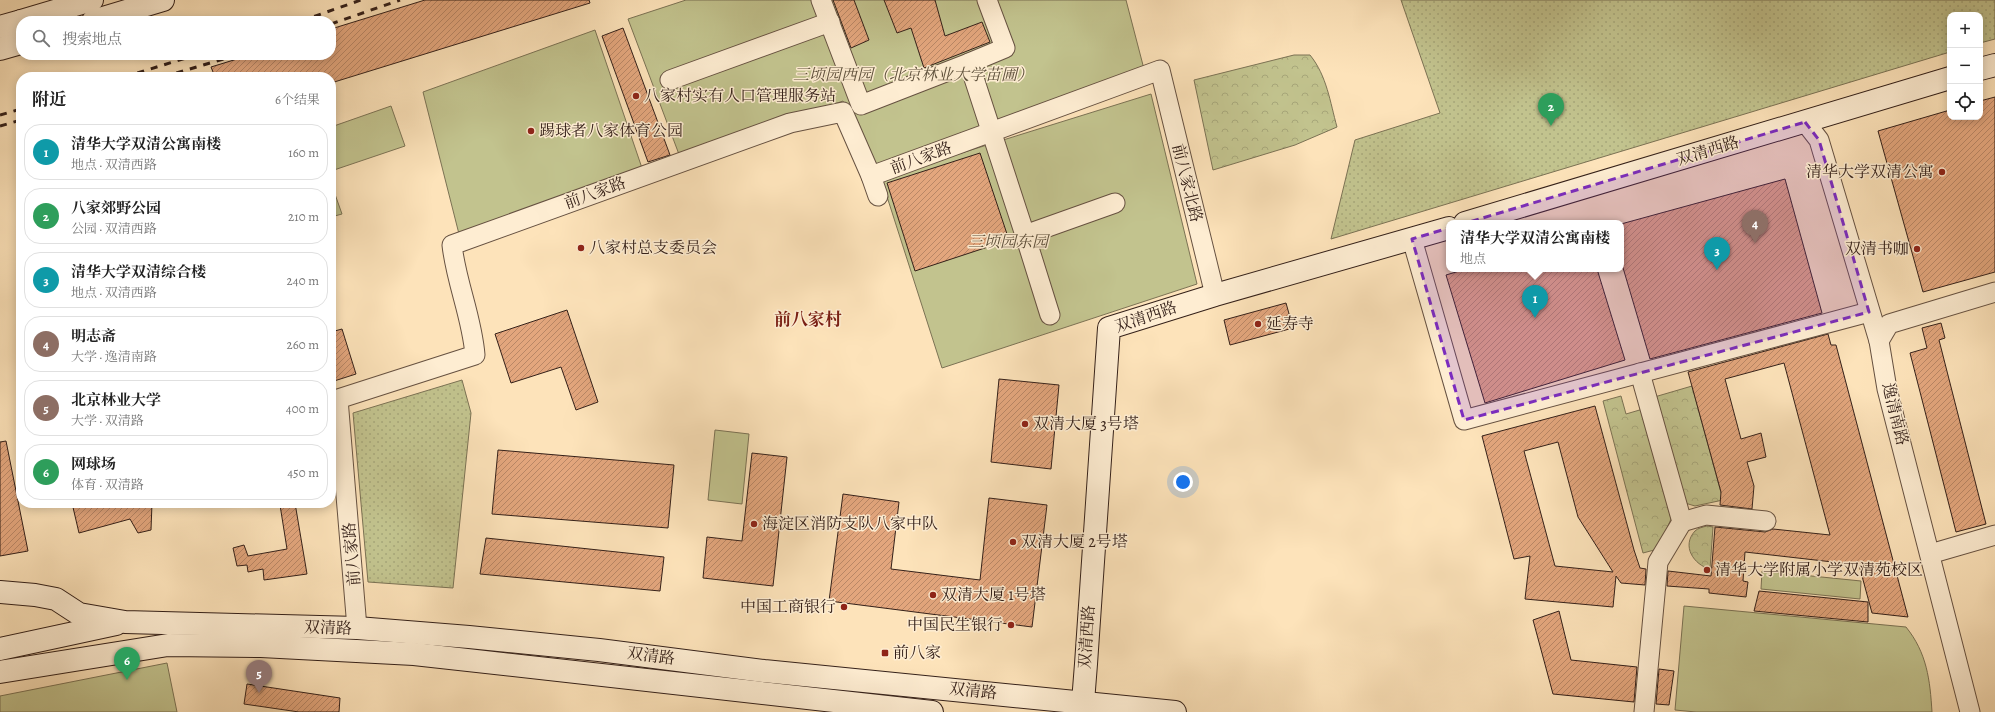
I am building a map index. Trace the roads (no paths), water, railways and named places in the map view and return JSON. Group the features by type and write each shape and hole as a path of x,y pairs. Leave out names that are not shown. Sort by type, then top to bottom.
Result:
{"main road":[{"path":"38,16 92,0"},
{"path":"110,16 163,0"},
{"path":"0,27 16,22"},
{"path":"0,49 16,44"},
{"path":"1983,68 1995,65"},
{"name":"双清西路","path":"1475,220 1947,79"},
{"name":"双清西路","path":"1085,707 1109,328 1215,295 1446,229"},
{"name":"双清路","path":"0,592 35,595 56,600 79,614 125,622 357,628 469,636 1085,707 1175,712"},
{"name":"双清路","path":"0,649 125,622"},
{"name":"双清路","path":"0,672 168,645 261,646 414,654 932,712"}],"street":[{"path":"821,0 861,105 1005,48 988,0"},
{"path":"670,80 830,22"},
{"path":"969,63 1050,315"},
{"name":"前八家路","path":"357,628 338,399 475,354 473,336 455,269 452,245 790,123 842,112 871,176 1160,70"},
{"name":"前八家北路","path":"1160,70 1215,295"},
{"name":"逸清南路","path":"1805,122 1819,140 1869,312 1879,341 1887,388 1970,712"},
{"path":"871,176 878,196"},
{"path":"1025,235 1115,203"},
{"path":"1412,239 1464,420 1869,312"},
{"path":"1879,341 1889,324 1995,292"},
{"path":"1640,373 1682,522"},
{"path":"1644,712 1658,562 1682,522 1706,515 1766,521"},
{"path":"1930,554 1995,535"}],"railway":[{"path":"315,16 361,0"},
{"path":"336,22 400,0"},
{"path":"140,72 180,60"},
{"path":"180,72 220,60"},
{"path":"0,115 16,110"},
{"path":"0,126 16,121"}],"place":[{"name":"八家村实有人口管理服务站","path":"636,96"},
{"name":"八家郊野公园","path":"1551,126"},
{"name":"踢球者八家体育公园","path":"531,131"},
{"name":"清华大学双清公寓","path":"1942,172"},
{"name":"明志斋","path":"1755,243"},
{"name":"八家村总支委员会","path":"581,248"},
{"name":"双清书咖","path":"1917,249"},
{"name":"清华大学双清综合楼","path":"1717,270"},
{"name":"清华大学双清公寓南楼","path":"1535,318"},
{"name":"延寿寺","path":"1258,324"},
{"name":"双清大厦 3号塔","path":"1025,424"},
{"name":"海淀区消防支队八家中队","path":"754,524"},
{"name":"双清大厦 2号塔","path":"1013,542"},
{"name":"清华大学附属小学双清苑校区","path":"1707,570"},
{"name":"双清大厦 1号塔","path":"933,595"},
{"name":"中国工商银行","path":"844,607"},
{"name":"中国民生银行","path":"1011,625"},
{"name":"前八家","path":"885,653"},
{"name":"网球场","path":"127,680"},
{"name":"北京林业大学","path":"259,693"}],"district":[{"name":"前八家村","path":"808,319"}],"park label":[{"name":"三顷园西园（北京林业大学苗圃）","path":"913,75"},
{"name":"三顷园东园","path":"1008,242"}]}
